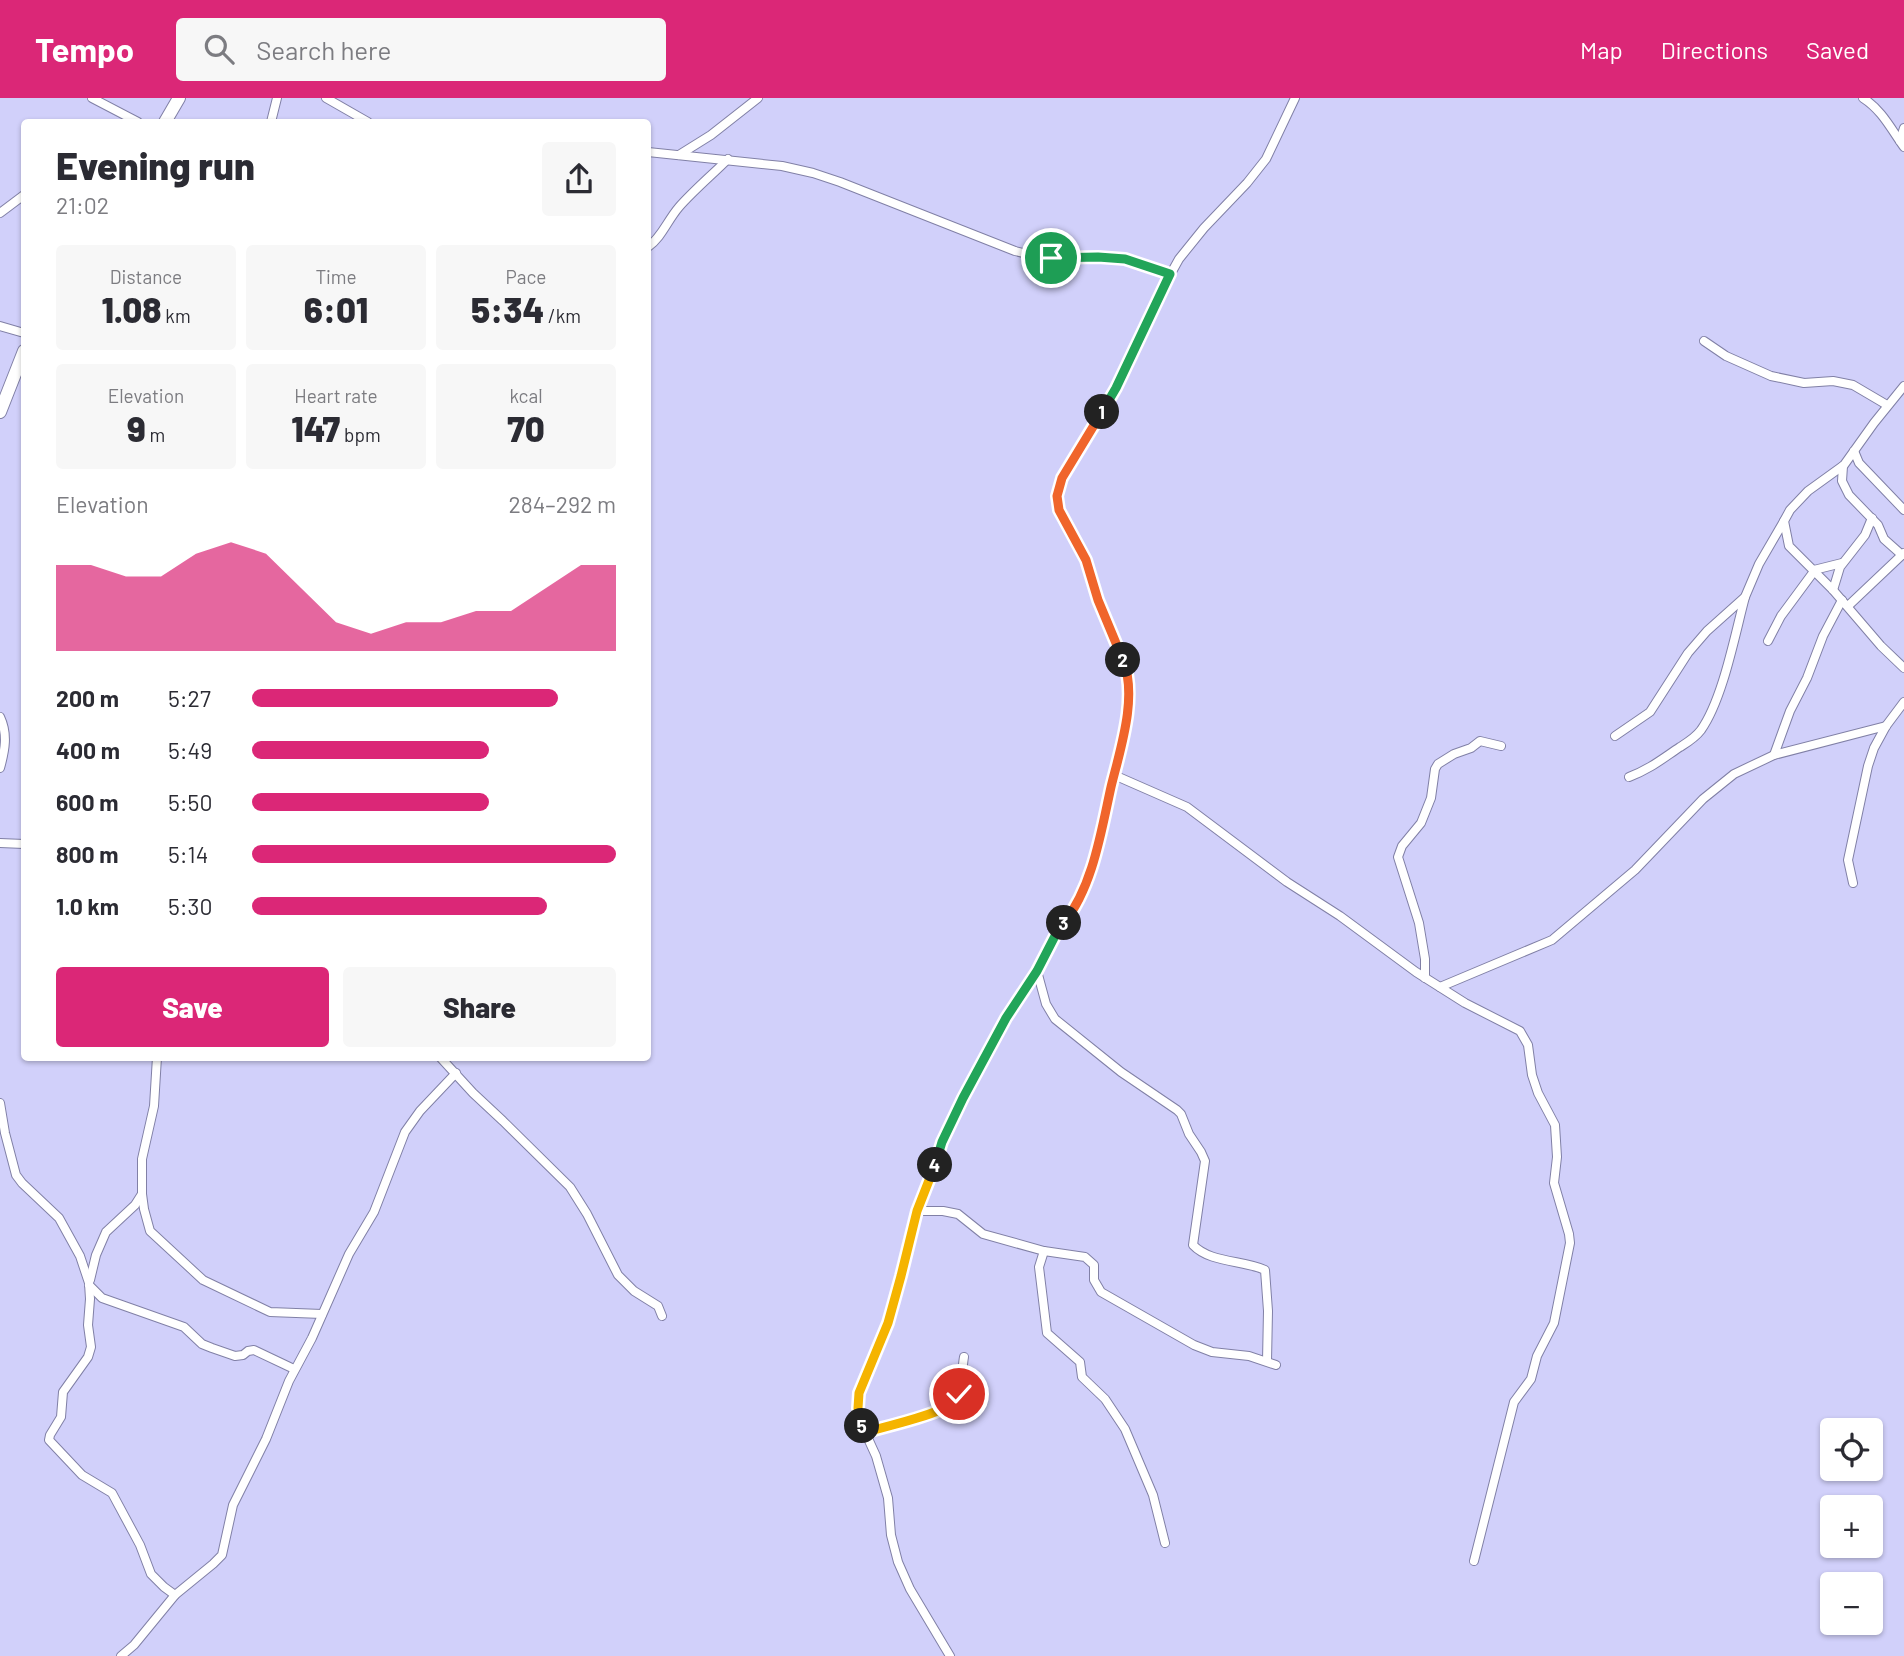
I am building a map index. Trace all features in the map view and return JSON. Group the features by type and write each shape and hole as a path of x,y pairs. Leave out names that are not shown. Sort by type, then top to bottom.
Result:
{"street":[{"path":"92,98 132,119"},
{"path":"167,119 179,98"},
{"path":"272,119 277,98"},
{"path":"326,98 363,119"},
{"path":"679,155 719,129 758,98"},
{"path":"950,1656 898,1562 891,1535 888,1498 876,1456 860,1421 859,1393 888,1323 917,1211 942,1142 1006,1018 1081,896 1098,847 1125,729 1129,677 1098,600 1086,560 1062,519 1057,496 1062,478 1116,388 1170,274 1192,241 1266,159 1295,98"},
{"path":"1863,98 1877,107 1902,144"},
{"path":"1902,144 1904,128"},
{"path":"651,152 782,166 834,180 1015,251 1044,258 1125,259 1170,274"},
{"path":"651,245 671,216 728,159"},
{"path":"0,214 21,197"},
{"path":"0,326 21,332"},
{"path":"1704,341 1726,356 1771,376 1804,383 1833,381 1853,385 1887,405"},
{"path":"0,412 20,374"},
{"path":"1629,777 1653,766 1700,731 1716,699 1745,597 1764,555 1790,510 1808,491 1843,466 1904,386"},
{"path":"1854,451 1859,463 1904,510"},
{"path":"1774,755 1823,636 1845,603 1903,554 1884,539 1872,518 1849,495 1844,487 1843,466"},
{"path":"1833,590 1843,563 1865,536 1872,518"},
{"path":"1784,521 1789,546 1815,570 1874,639 1904,668"},
{"path":"1769,641 1781,616 1815,570 1843,563"},
{"path":"1615,736 1650,712 1688,653 1707,631 1745,597"},
{"path":"1853,883 1848,860 1870,759 1886,726 1904,702"},
{"path":"0,717 6,742 0,768"},
{"path":"1440,987 1552,940 1660,846 1703,799 1725,780 1746,767 1774,755 1886,726"},
{"path":"1425,978 1419,923 1398,863 1399,851 1421,823 1431,798 1438,764 1471,748 1477,742 1484,741 1501,746"},
{"path":"1114,775 1187,807 1287,882 1340,916 1425,978 1520,1031 1526,1041 1538,1093 1555,1125 1557,1157 1554,1183 1569,1239 1555,1323 1537,1356 1531,1379 1512,1409 1474,1561"},
{"path":"0,843 21,844"},
{"path":"917,1211 958,1214 983,1234 1044,1251 1085,1257 1094,1265 1094,1280 1101,1292 1202,1349 1271,1363 1265,1270 1220,1258 1198,1250 1193,1245 1205,1161 1181,1114 1121,1072 1055,1018 1046,1004 1037,971"},
{"path":"157,1061 154,1106 142,1159 142,1194 149,1229 203,1280 270,1312 322,1314"},
{"path":"444,1061 569,1187 587,1214 618,1275 634,1291 658,1306 662,1316"},
{"path":"121,1656 134,1645 175,1595 222,1555 233,1505 266,1439 294,1369 312,1338 349,1255 374,1212 405,1132 420,1111 456,1073"},
{"path":"0,1103 16,1175 60,1218 80,1256 89,1284 91,1347 88,1357 63,1392 61,1417 49,1440 82,1475 112,1493 140,1545 151,1574 175,1595"},
{"path":"142,1194 135,1205 108,1228 103,1237 89,1284 94,1292 102,1298 184,1327 202,1344 212,1348 235,1356 254,1350 294,1369"},
{"path":"1044,1251 1039,1267 1047,1333 1081,1363 1082,1377 1105,1399 1125,1429 1153,1495 1165,1543"},
{"path":"866,1432 953,1404 959,1394 964,1357"}],"route":[{"path":"959,1394 953,1404 944,1408 866,1432 860,1421 859,1393 888,1323 908,1241 942,1142 1006,1018 1081,896 1098,847 1120,757 1129,677 1105,620 1086,560 1062,519 1057,504 1058,487 1116,388 1170,274 1125,259 1051,258"}]}
